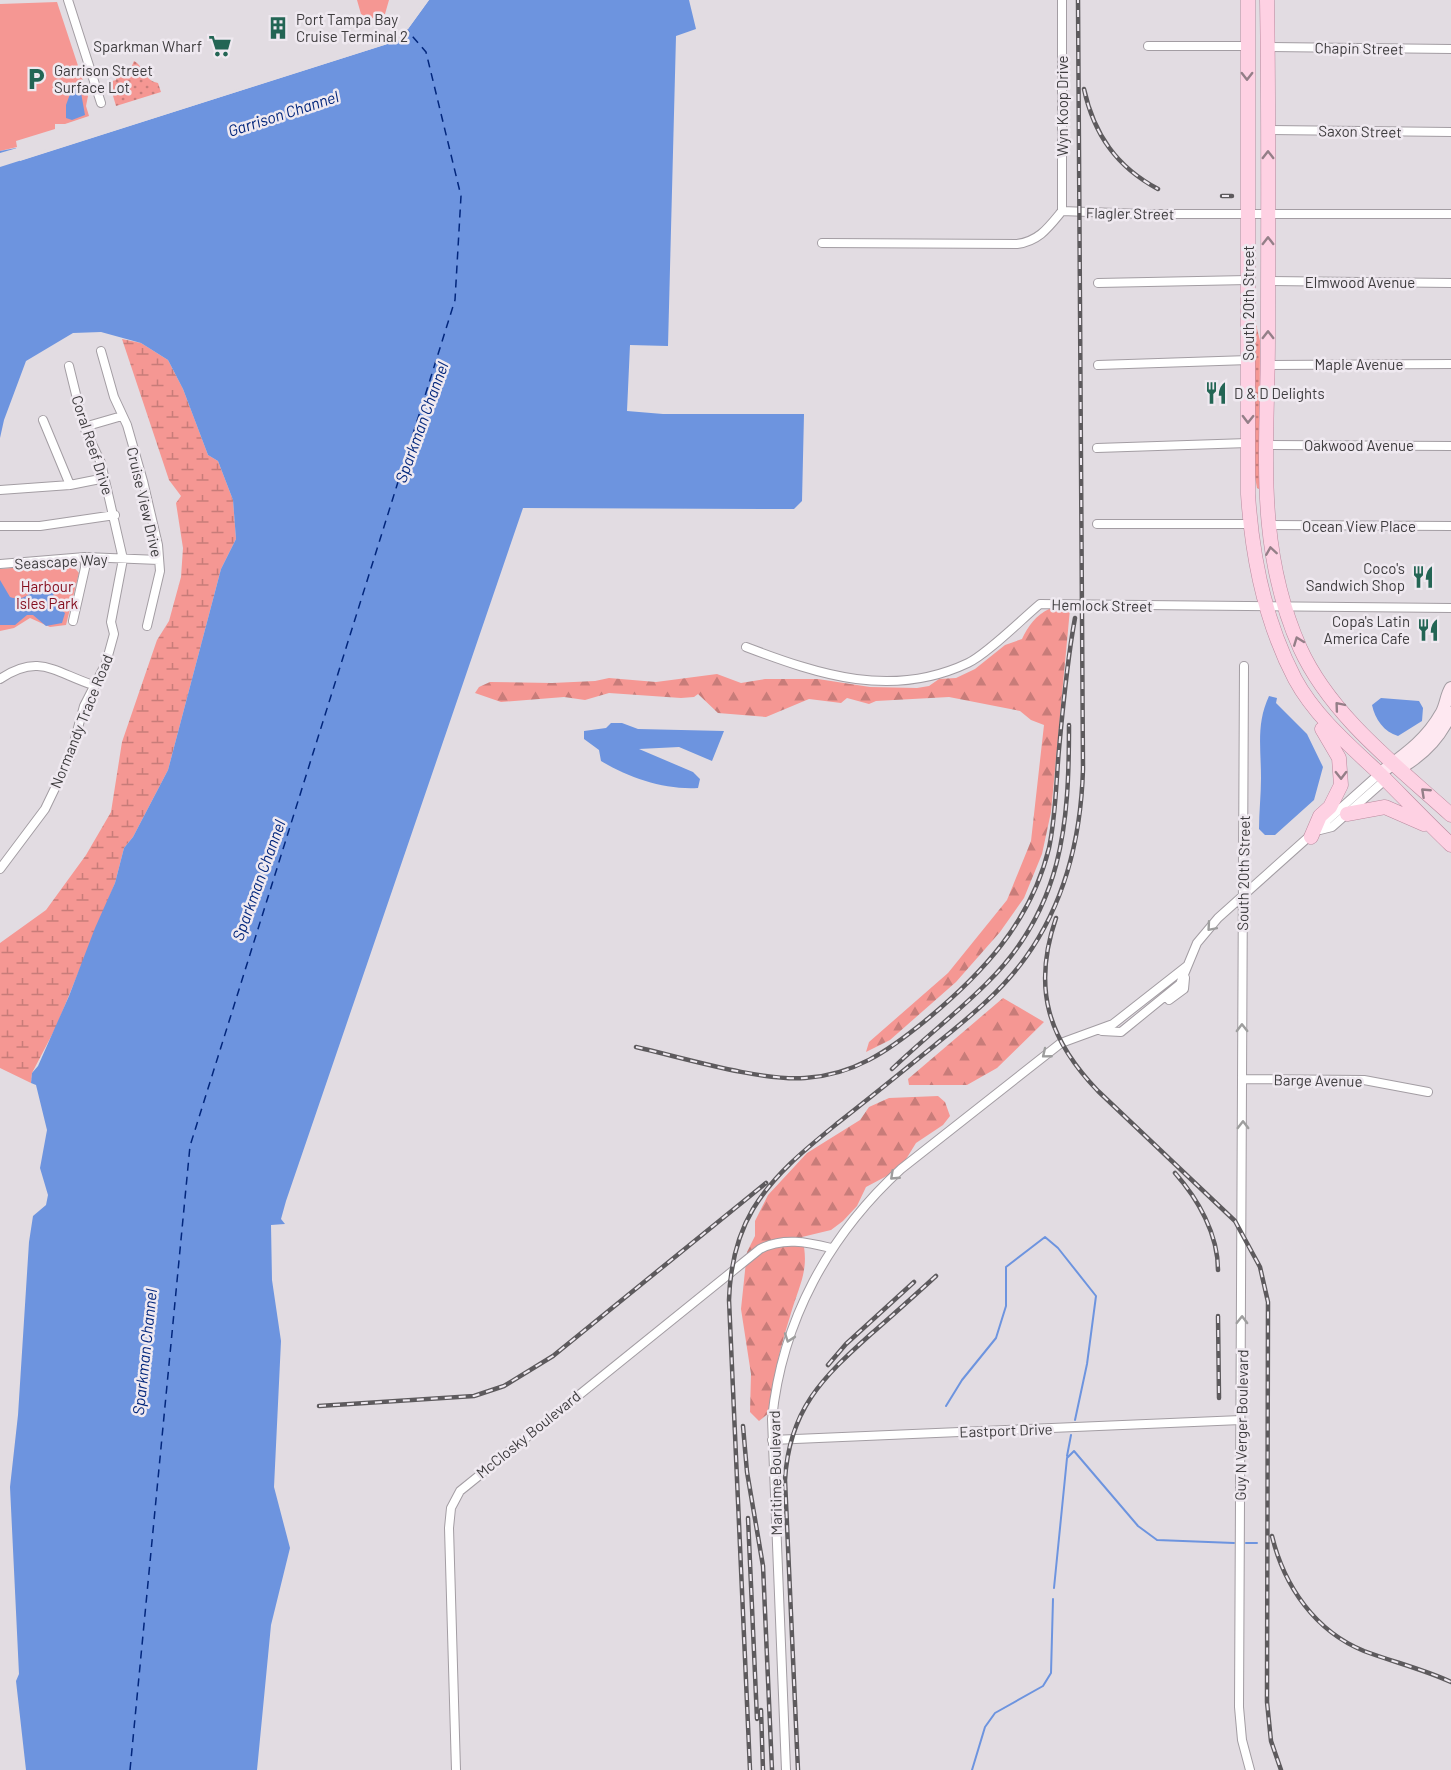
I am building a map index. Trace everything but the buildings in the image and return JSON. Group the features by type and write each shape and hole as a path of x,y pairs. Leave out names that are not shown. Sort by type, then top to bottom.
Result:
{"main road":[{"name":"South 20th Street","path":"1248,0 1250,524 1267,607 1296,680 1333,730 1451,845"},
{"name":"South 20th Street","path":"1267,0 1267,525 1271,556 1285,608 1301,650 1333,700 1363,733 1451,815"},
{"path":"1275,631 1272,646 1276,656 1304,705 1332,743 1341,767 1338,793 1330,807 1320,816 1316,833"},
{"path":"1347,814 1385,807 1432,827"}],"street":[{"path":"69,0 101,103"},
{"name":"Wyn Koop Drive","path":"1062,0 1062,211"},
{"path":"1148,46 1247,46"},
{"name":"Chapin Street","path":"1268,47 1451,49"},
{"name":"Saxon Street","path":"1268,130 1451,132"},
{"path":"822,243 1017,244 1030,242 1040,236 1062,211"},
{"name":"Flagler Street","path":"1062,211 1451,214"},
{"path":"1098,283 1248,280"},
{"name":"Elmwood Avenue","path":"1268,281 1451,283"},
{"name":"Cruise View Drive","path":"101,351 114,398 143,480 159,560 160,571 147,626"},
{"path":"1098,365 1249,360"},
{"name":"Maple Avenue","path":"1268,365 1451,364"},
{"name":"Coral Reef Drive","path":"69,366 84,427 101,463 123,559"},
{"path":"84,427 122,416"},
{"path":"43,420 70,485"},
{"path":"1097,448 1248,443"},
{"name":"Oakwood Avenue","path":"1267,445 1451,446"},
{"path":"0,490 70,485 105,478"},
{"path":"0,526 40,526 114,515"},
{"path":"1097,524 1250,524"},
{"name":"Ocean View Place","path":"1267,525 1451,526"},
{"path":"73,621 85,568 85,557"},
{"name":"Seascape Way","path":"0,564 85,557 159,560"},
{"name":"Normandy Trace Road","path":"2,863 45,808 70,757 93,685 106,663 114,634 111,622 123,559"},
{"name":"Hemlock Street","path":"746,647 798,667 850,680 915,680 970,662 1040,604 1451,608"},
{"path":"0,679 25,666 42,666 93,685"},
{"name":"South 20th Street","path":"1244,666 1241,976 1244,1079"},
{"path":"1397,766 1432,729 1443,711 1451,688"},
{"path":"1397,766 1424,753 1441,732 1451,713"},
{"name":"Maritime Boulevard","path":"786,1770 772,1440 775,1393 790,1334 806,1294 831,1248 865,1204 914,1158 1060,1043 1099,1031 1121,1032 1180,984 1197,943 1243,894 1316,833 1327,819 1397,766"},
{"name":"Maritime Boulevard","path":"1316,833 1332,827 1382,777"},
{"name":"Maritime Boulevard","path":"1099,1031 1173,969 1187,966"},
{"name":"Barge Avenue","path":"1244,1079 1364,1080 1428,1092"},
{"name":"Guy N Verger Boulevard","path":"1244,1079 1239,1707 1242,1740 1250,1770"},
{"name":"McClosky Boulevard","path":"456,1770 449,1528 451,1508 460,1491 760,1249 768,1245 794,1241 831,1248"},
{"name":"Eastport Drive","path":"772,1440 1241,1420"}],"green space":[{"path":"357,0 389,0 385,14 370,19 361,14"},
{"name":"Garrison Street Surface Lot","path":"57,2 88,96 86,106 89,116 65,124 55,124 55,129 16,141 17,147 0,151 0,4"},
{"path":"134,61 149,79 158,83 161,92 116,106 109,82 116,80 117,72 131,68"},
{"path":"1254,323 1260,341 1259,489 1253,466"},
{"path":"122,339 141,343 168,360 183,389 208,455 218,461 233,500 236,539 221,569 168,770 133,837 124,848 115,883 56,1027 32,1073 31,1083 0,1068 0,943 46,910 86,855 111,812 122,742 157,640 169,621 181,577 183,548 176,503 181,496 169,480"},
{"name":"Harbour Isles Park","path":"70,563 79,573 66,625 50,627 30,618 14,628 0,631 0,569"},
{"path":"1049,609 1070,609 1051,812 1042,854 1024,898 1000,932 956,982 890,1040 866,1052 869,1042 948,973 1007,900 1031,841 1044,725 1031,720 1020,711 949,697 876,701 869,704 847,698 841,703 809,699 766,717 718,713 698,694 694,697 681,698 609,693 585,700 564,697 501,702 475,693 479,687 490,682 552,683 609,678 656,682 717,674 741,683 765,679 818,679 870,687 917,688 929,686 939,679 956,678 975,669 1005,645 1022,639 1033,621"},
{"path":"1003,998 1044,1022 997,1068 967,1085 909,1085 908,1079"},
{"path":"938,1096 945,1102 950,1116 943,1125 916,1143 900,1169 866,1187 857,1206 843,1221 831,1230 802,1237 805,1258 803,1276 780,1350 769,1413 759,1421 750,1412 751,1374 741,1309 747,1252 755,1236 755,1221 768,1195 807,1153 860,1120 869,1107 889,1098"}],"water":[{"path":"429,0 689,0 696,29 676,36 668,346 630,345 627,411 663,414 804,414 802,501 794,509 523,508 286,1201 281,1219 285,1224 271,1225 272,1280 281,1341 274,1487 290,1548 271,1625 257,1770 26,1770 16,1681 19,1674 10,1487 18,1415 29,1242 33,1216 46,1205 48,1195 40,1168 47,1130 36,1085 31,1083 32,1073 38,1066 69,996 115,883 124,848 133,837 168,770 221,569 236,539 233,500 218,461 208,455 183,389 168,360 141,343 101,332 73,333 26,361 4,420 0,438 0,151 16,148 20,161 400,40"},
{"path":"76,84 80,87 85,115 72,120 66,118 66,105 73,86"},
{"path":"0,580 10,597 16,598 25,597 45,583 52,586 55,604 65,613 62,623 46,626 33,615 27,615 15,625 0,625"},
{"path":"1269,696 1277,698 1276,703 1307,734 1323,767 1314,800 1275,835 1265,835 1259,829 1261,726"},
{"path":"1381,698 1419,701 1423,708 1422,721 1398,736 1393,734 1381,724 1373,710 1372,705"},
{"path":"611,723 622,723 638,729 724,731 712,761 679,747 639,749 693,772 700,779 698,788 686,788 648,782 623,773 601,761 599,750 584,739 584,731 606,728"}],"pier":[{"path":"425,0 429,0 400,40 0,167 0,153 17,148 17,145 22,157 398,38"}],"waterway":[{"path":"946,1406 962,1380 996,1338 1006,1306 1006,1267 1045,1237 1058,1248 1096,1296 1087,1364 1075,1420"},
{"path":"1067,1456 1071,1435"},
{"path":"1054,1588 1067,1458 1074,1451 1138,1526 1157,1540 1234,1543"},
{"path":"1246,1543 1257,1543"},
{"path":"972,1770 985,1727 995,1713 1043,1686 1051,1673 1053,1599"}],"ferry route":[{"path":"130,1770 190,1146 455,300 461,196 426,52 407,30"}],"railway":[{"path":"750,1770 729,1300 733,1264 739,1241 753,1209 771,1184 792,1162 972,1015 1016,970 1040,936 1052,914 1075,844 1083,769 1078,0"},
{"path":"1084,89 1094,121 1109,148 1131,171 1158,189"},
{"path":"1222,196 1232,196"},
{"path":"636,1047 721,1068 766,1076 786,1078 823,1076 870,1060 925,1021 966,985 1002,945 1030,900 1041,875 1051,836 1075,618"},
{"path":"892,1069 987,983 1012,954 1032,925 1046,895 1063,831 1069,762 1069,725"},
{"path":"1056,918 1045,967 1046,990 1049,1011 1056,1032 1067,1052 1098,1091 1235,1221 1260,1267 1268,1302 1267,1702 1271,1741 1281,1770"},
{"path":"1175,1173 1205,1218 1215,1243 1218,1270"},
{"path":"319,1406 474,1396 504,1386 553,1356 766,1183"},
{"path":"798,1770 785,1480 793,1434 811,1397 823,1381 853,1350 936,1276"},
{"path":"828,1365 846,1344 914,1282"},
{"path":"1218,1316 1219,1398"},
{"path":"743,1426 747,1472 763,1566 772,1770"},
{"path":"748,1518 757,1719"},
{"path":"1272,1536 1277,1554 1293,1589 1304,1605 1331,1632 1364,1651 1451,1682"},
{"path":"761,1710 763,1770"}],"place":[{"name":"Port Tampa Bay Cruise Terminal 2","path":"278,28"},
{"name":"Sparkman Wharf","path":"220,46"},
{"name":"Garrison Street Surface Lot","path":"36,79"},
{"name":"D & D Delights","path":"1216,393"},
{"name":"Coco's Sandwich Shop","path":"1423,577"},
{"name":"Copa's Latin America Cafe","path":"1428,630"}],"water label":[{"name":"Garrison Channel","path":"283,113"},
{"name":"Sparkman Channel","path":"421,422"},
{"name":"Sparkman Channel","path":"258,880"},
{"name":"Sparkman Channel","path":"144,1352"}]}
